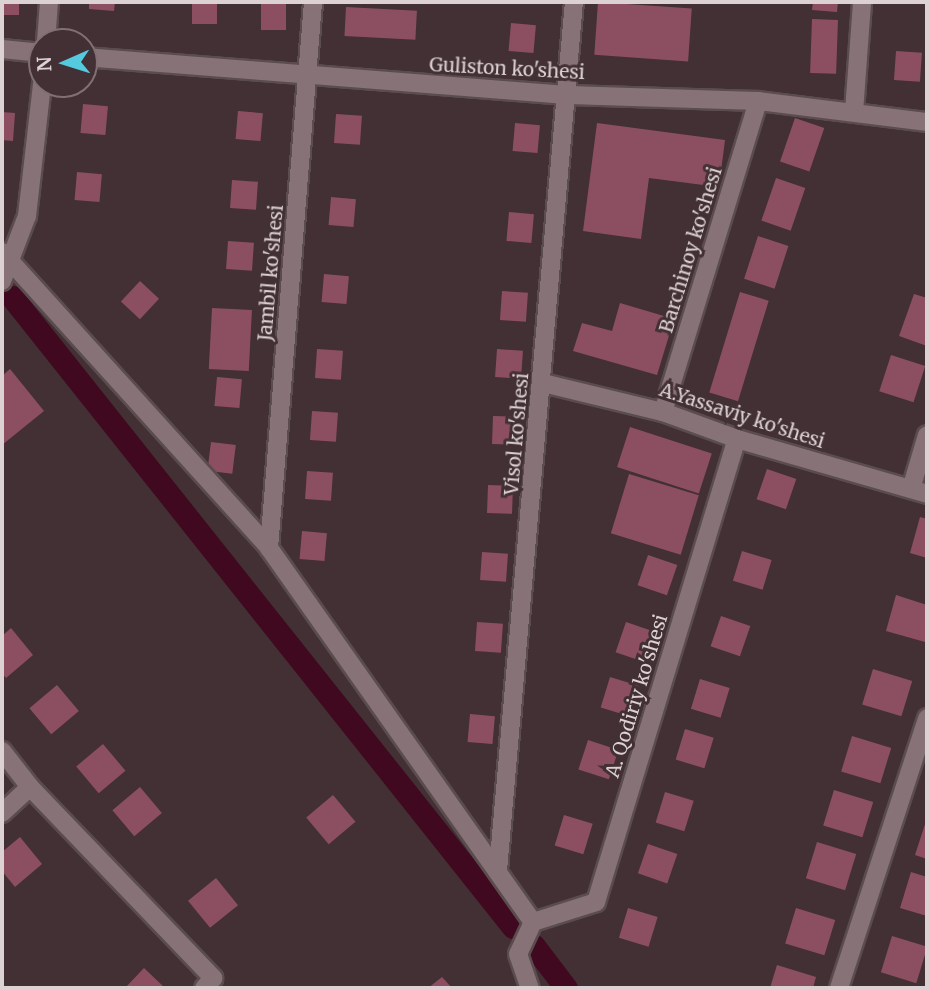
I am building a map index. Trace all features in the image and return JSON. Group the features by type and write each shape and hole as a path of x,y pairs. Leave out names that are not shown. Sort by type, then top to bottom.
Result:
{"street":[{"path":"48,28 49,2"},
{"name":"Jambil ko'shesi","path":"269,548 313,2"},
{"name":"Visol ko'shesi","path":"498,870 543,383 574,2"},
{"path":"854,112 862,2"},
{"path":"2,48 28,51"},
{"name":"Guliston ko'shesi","path":"98,58 307,78 567,95 758,101 927,122"},
{"path":"2,281 5,257 27,216 40,98"},
{"name":"Barchinoy ko'shesi","path":"663,412 758,101"},
{"path":"5,257 269,548 533,922 518,954 530,988"},
{"name":"A.Yassaviy ko'shesi","path":"543,383 663,412 737,439 919,492"},
{"path":"919,492 927,435"},
{"name":"A. Qodiriy ko'shesi","path":"533,922 596,902 737,439"},
{"path":"839,988 927,718"},
{"path":"2,751 30,787 209,983"},
{"path":"2,813 30,787"}],"building":[{"path":"2,2 19,2 19,15 2,15"},
{"path":"89,2 115,2 114,11 89,9"},
{"path":"192,2 217,2 217,24 192,24"},
{"path":"261,2 286,2 286,30 261,30"},
{"path":"598,2 692,9 688,61 594,55"},
{"path":"813,2 838,2 837,12 812,10"},
{"path":"346,7 417,11 415,40 344,36"},
{"path":"812,19 838,20 836,74 810,73"},
{"path":"511,23 536,25 533,53 509,51"},
{"path":"896,51 922,53 920,82 894,80"},
{"path":"83,104 108,106 105,135 80,133"},
{"path":"238,111 263,113 260,141 236,139"},
{"path":"2,112 15,113 13,141 2,140"},
{"path":"336,114 362,116 360,145 334,143"},
{"path":"795,118 824,128 809,172 780,161"},
{"path":"515,123 540,125 537,153 513,151"},
{"path":"597,123 725,140 719,187 649,178 641,239 583,231"},
{"path":"77,172 102,174 99,202 75,200"},
{"path":"776,178 805,188 791,231 761,221"},
{"path":"232,180 258,182 256,210 230,208"},
{"path":"331,197 356,199 353,227 329,225"},
{"path":"509,212 534,214 531,243 506,241"},
{"path":"758,236 788,246 775,289 744,279"},
{"path":"228,241 254,243 252,271 226,269"},
{"path":"324,274 349,276 346,304 322,302"},
{"path":"140,281 159,299 140,319 121,301"},
{"path":"502,291 528,293 526,322 500,320"},
{"path":"740,292 769,301 738,401 709,392"},
{"path":"914,294 927,298 927,346 899,336"},
{"path":"620,303 674,319 657,375 573,351 582,323 612,331"},
{"path":"212,308 252,310 249,371 209,369"},
{"path":"317,349 343,351 341,380 315,378"},
{"path":"497,349 523,351 521,379 495,377"},
{"path":"891,355 925,366 913,402 879,391"},
{"path":"10,369 44,411 2,445 2,376"},
{"path":"217,377 242,379 239,408 214,406"},
{"path":"312,411 338,413 336,442 310,440"},
{"path":"493,416 518,417 517,445 492,444"},
{"path":"630,427 712,454 699,494 617,467"},
{"path":"211,442 236,445 232,474 207,471"},
{"path":"767,469 796,479 786,509 757,499"},
{"path":"307,471 333,473 331,501 305,499"},
{"path":"629,474 699,495 681,555 611,533"},
{"path":"488,485 513,486 512,514 487,513"},
{"path":"920,517 927,519 927,558 910,553"},
{"path":"302,531 327,533 324,561 300,559"},
{"path":"742,551 772,560 763,590 733,581"},
{"path":"482,552 508,554 506,582 480,580"},
{"path":"648,555 677,565 667,595 638,585"},
{"path":"896,595 927,605 925,642 886,631"},
{"path":"721,616 750,626 740,656 711,646"},
{"path":"477,622 503,624 501,653 475,651"},
{"path":"626,622 655,632 645,662 616,652"},
{"path":"11,628 33,655 6,678 2,673 2,636"},
{"path":"873,669 912,681 901,716 862,704"},
{"path":"610,677 639,686 629,716 601,708"},
{"path":"700,679 730,688 721,718 691,709"},
{"path":"57,685 79,711 51,734 29,708"},
{"path":"470,714 495,716 492,744 468,742"},
{"path":"685,729 714,738 704,768 676,760"},
{"path":"852,736 891,748 880,783 841,771"},
{"path":"588,740 618,750 609,779 578,769"},
{"path":"103,744 125,771 99,793 76,766"},
{"path":"140,787 162,813 134,836 112,810"},
{"path":"834,790 873,802 862,837 823,825"},
{"path":"665,792 694,801 684,831 656,823"},
{"path":"333,795 355,822 329,844 306,817"},
{"path":"564,815 593,824 583,854 555,846"},
{"path":"927,818 927,859 915,855"},
{"path":"20,837 42,864 15,887 2,871 2,852"},
{"path":"817,842 856,854 845,890 806,878"},
{"path":"648,844 677,854 667,883 638,873"},
{"path":"911,872 927,877 927,916 900,908"},
{"path":"216,878 238,905 210,928 188,901"},
{"path":"628,908 658,917 649,947 619,938"},
{"path":"796,908 835,920 824,955 785,943"},
{"path":"892,936 927,947 916,983 881,972"},
{"path":"777,965 816,977 813,988 770,988"},
{"path":"144,968 165,988 125,988"},
{"path":"442,977 452,988 428,988"}],"waterway":[{"path":"12,297 513,927"},
{"path":"534,946 566,988"}]}
